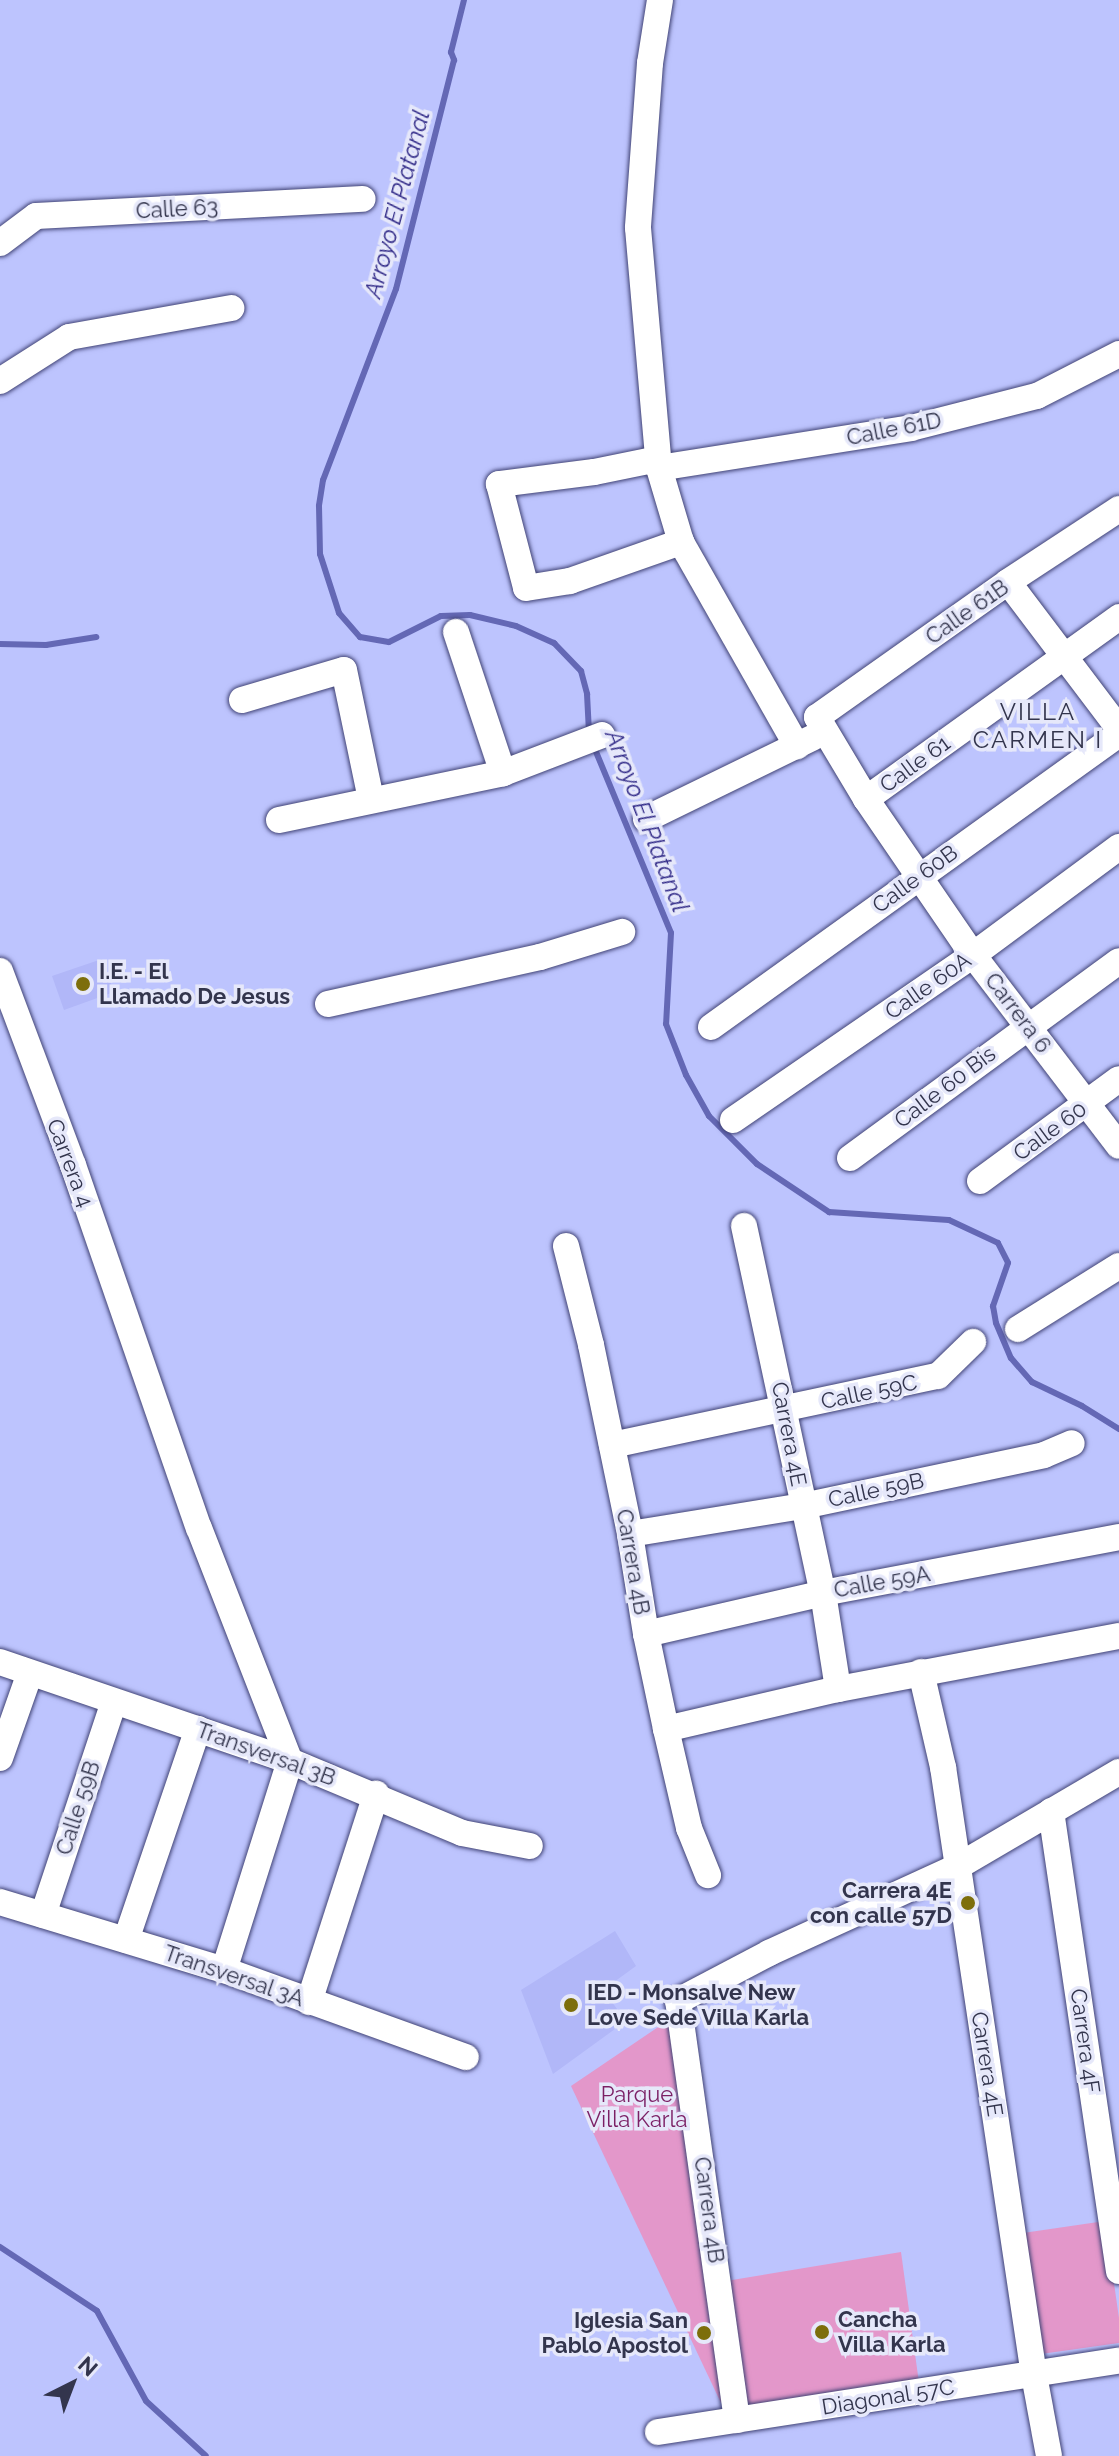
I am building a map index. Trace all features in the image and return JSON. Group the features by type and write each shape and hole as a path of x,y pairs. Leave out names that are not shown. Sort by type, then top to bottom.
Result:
{"street":[{"path":"660,0 650,63 638,228 659,464 681,542 797,746"},
{"name":"Calle 63","path":"0,243 36,216 363,199"},
{"path":"0,381 69,337 231,308"},
{"name":"Calle 61D","path":"681,542 570,581 526,588 499,484 911,428 1037,396 1119,354"},
{"name":"Calle 61B","path":"646,819 797,746 820,725 1008,582 1119,509"},
{"path":"1008,582 1119,731"},
{"name":"Calle 61","path":"866,799 1119,617"},
{"path":"456,632 503,773"},
{"path":"242,700 344,670 371,799"},
{"name":"Carrera 6","path":"820,725 866,799 973,955 1119,1146"},
{"name":"Calle 60B","path":"711,1027 1119,731"},
{"path":"279,820 503,773 591,739"},
{"name":"Calle 60A","path":"733,1120 973,955 1119,847"},
{"path":"328,1004 540,957 622,932"},
{"name":"Calle 60 Bis","path":"850,1158 1119,961"},
{"name":"Carrera 4","path":"0,971 199,1528 290,1761"},
{"name":"Calle 60","path":"980,1181 1119,1079"},
{"name":"Carrera 4E","path":"744,1226 823,1593 838,1689"},
{"name":"Carrera 4B","path":"566,1246 612,1445 666,1729 689,1828 708,1875"},
{"path":"1018,1329 1119,1266"},
{"name":"Calle 59C","path":"612,1445 938,1376 973,1342"},
{"name":"Calle 59B","path":"630,1534 803,1506 1044,1455 1072,1443"},
{"name":"Calle 59A","path":"646,1634 823,1593 1119,1537"},
{"path":"666,1729 921,1672 1116,1645"},
{"name":"Transversal 3B","path":"0,1662 290,1761 376,1794 462,1833 530,1846"},
{"name":"Carrera 4E","path":"921,1672 943,1767 1034,2375 1049,2456"},
{"path":"0,1758 30,1673"},
{"name":"Calle 59B","path":"43,1915 114,1702"},
{"path":"126,1940 198,1729"},
{"path":"224,1970 290,1761"},
{"path":"957,1867 1119,1772"},
{"path":"309,2002 376,1794"},
{"name":"Carrera 4F","path":"1051,1811 1119,2271"},
{"name":"Carrera 4B","path":"737,2420 678,2001 769,1953 957,1867"},
{"name":"Transversal 3A","path":"0,1902 224,1970 466,2057"},
{"name":"Diagonal 57C","path":"658,2432 1119,2361"}],"shaded area":[{"name":"I.E. - El Llamado De Jesus","path":"102,959 114,992 64,1010 52,976"},
{"name":"IED - Monsalve New Love Sede Villa Karla","path":"615,1931 636,1966 603,1990 626,2021 553,2074 521,1990"}],"green space":[{"name":"Parque Villa Karla","path":"676,2015 726,2392 721,2403 571,2086"},
{"path":"1105,2221 1119,2318 1119,2343 1041,2354 1023,2233"},
{"name":"Cancha Villa Karla","path":"901,2252 919,2383 742,2406 726,2281"}],"waterway":[{"name":"Arroyo El Platanal","path":"464,0 451,52 454,60 396,289 323,480 319,506 320,554 339,613 360,637 389,642 441,616 470,615 516,626 554,643 581,671 587,694 589,733"},
{"path":"0,644 46,645 96,637"},
{"name":"Arroyo El Platanal","path":"594,747 671,933 666,1024 686,1075 709,1116 757,1164 829,1212 949,1220 998,1243 1008,1263 993,1306 996,1323 1011,1358 1032,1382 1082,1406 1119,1429"},
{"path":"0,2247 97,2311 146,2401 206,2456"}],"place":[{"name":"I.E. - El Llamado De Jesus","path":"83,984"},
{"name":"Carrera 4E con calle 57D","path":"968,1903"},
{"name":"IED - Monsalve New Love Sede Villa Karla","path":"571,2005"},
{"name":"Cancha Villa Karla","path":"822,2332"},
{"name":"Iglesia San Pablo Apostol","path":"704,2333"}],"district":[{"name":"VILLA CARMEN I","path":"1038,726"}]}
